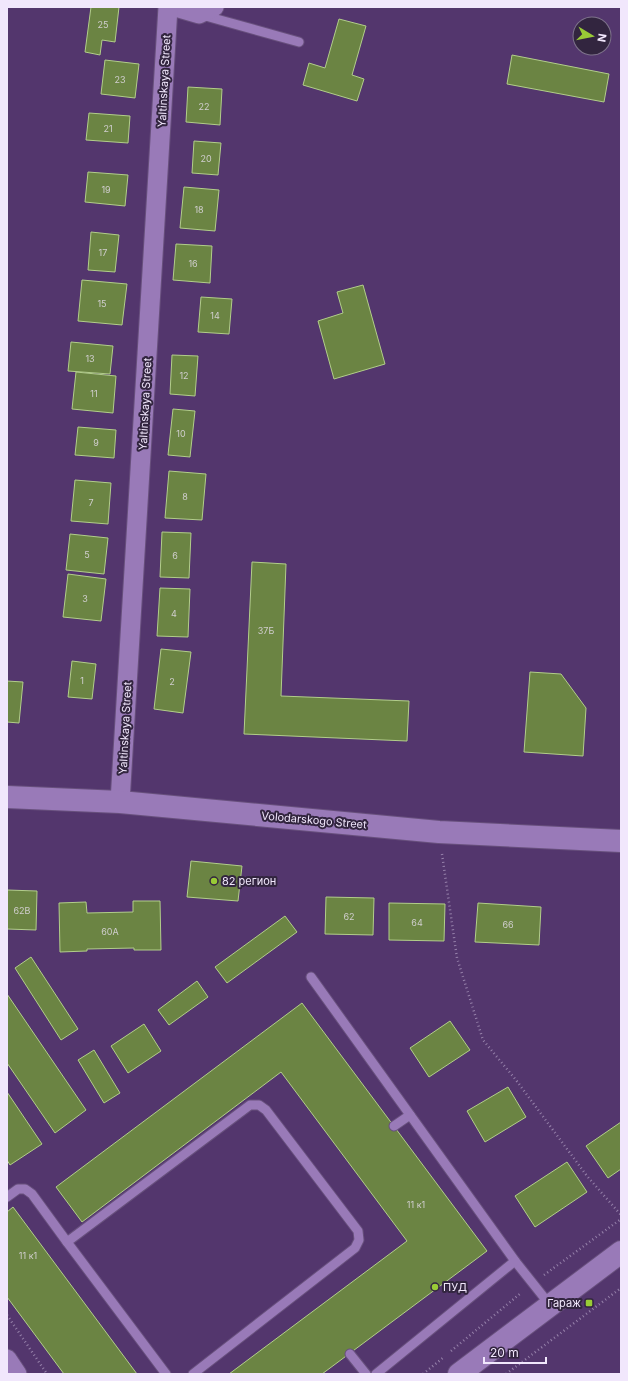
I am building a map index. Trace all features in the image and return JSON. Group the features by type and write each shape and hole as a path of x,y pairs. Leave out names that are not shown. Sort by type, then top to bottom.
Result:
{"main road":[{"name":"Volodarskogo Street","path":"7,797 120,802 439,832 621,841"},
{"path":"459,1374 621,1252"}],"street":[{"name":"Yaltinskaya Street","path":"120,802 168,7"},
{"path":"175,7 205,9"},
{"path":"7,1359 17,1374"}],"lane":[{"path":"205,9 299,42"},
{"path":"311,977 515,1261 550,1305"},
{"path":"67,1242 250,1105 259,1105 266,1110 358,1231 359,1240 355,1248 193,1374"},
{"path":"394,1126 410,1115"},
{"path":"7,1197 18,1189 25,1189 32,1194 166,1374"},
{"path":"376,1374 515,1261"},
{"path":"350,1354 366,1374"}],"path":[{"path":"439,832 457,958 483,1040 516,1080 587,1176 621,1215"},
{"path":"506,1374 621,1288"},
{"path":"7,1315 47,1374"}],"building":[{"path":"91,7 119,7 115,42 102,40 100,55 85,52"},
{"path":"339,19 366,26 352,75 364,79 357,101 303,85 309,63 325,68"},
{"path":"512,55 609,74 604,102 507,84"},
{"path":"105,60 139,64 135,98 101,94"},
{"path":"188,87 222,89 220,125 186,122"},
{"path":"89,113 130,116 128,143 86,140"},
{"path":"194,141 221,143 218,175 192,173"},
{"path":"88,172 128,175 125,206 85,202"},
{"path":"184,187 219,190 215,231 180,228"},
{"path":"91,232 119,235 115,272 88,270"},
{"path":"176,244 212,246 210,283 173,280"},
{"path":"82,280 127,284 122,325 78,321"},
{"path":"363,285 385,364 334,379 318,321 343,313 337,292"},
{"path":"201,297 232,299 229,334 198,332"},
{"path":"71,342 113,346 110,374 68,371"},
{"path":"172,355 198,356 195,396 170,394"},
{"path":"76,372 116,376 113,413 72,409"},
{"path":"173,409 195,411 190,457 168,455"},
{"path":"78,427 116,430 114,458 75,455"},
{"path":"169,471 206,474 202,520 165,518"},
{"path":"75,480 111,483 108,524 71,521"},
{"path":"162,532 191,533 189,578 160,577"},
{"path":"70,534 108,538 104,574 66,570"},
{"path":"252,562 286,564 281,696 409,701 407,741 244,734"},
{"path":"68,574 106,579 101,621 63,617"},
{"path":"160,588 190,589 188,637 157,636"},
{"path":"161,649 191,652 183,713 154,709"},
{"path":"72,661 96,664 92,699 68,697"},
{"path":"530,672 561,674 586,708 583,756 524,752"},
{"path":"7,681 23,682 19,723 7,722"},
{"name":"82 регион","path":"191,861 242,866 238,901 187,897"},
{"path":"7,890 37,891 36,930 7,929"},
{"path":"326,897 374,898 373,935 325,934"},
{"path":"133,901 160,901 161,950 134,950 134,948 87,949 87,951 60,952 59,903 86,902 87,913 133,912"},
{"path":"389,903 445,904 444,941 389,940"},
{"path":"478,903 541,907 539,945 475,942"},
{"path":"285,916 297,932 227,983 215,967"},
{"path":"31,957 78,1029 61,1040 15,968"},
{"path":"197,981 208,997 169,1025 158,1010"},
{"path":"7,994 86,1110 55,1133 7,1063"},
{"path":"302,1003 487,1251 322,1374 229,1374 407,1241 281,1072 82,1222 56,1187"},
{"path":"450,1021 470,1050 429,1077 410,1048"},
{"path":"144,1024 161,1051 128,1073 111,1046"},
{"path":"94,1050 120,1093 104,1103 78,1060"},
{"path":"508,1087 526,1117 485,1142 467,1111"},
{"path":"7,1092 42,1144 10,1165 7,1160"},
{"path":"621,1122 621,1169 608,1178 586,1146"},
{"path":"567,1162 587,1192 535,1227 515,1196"},
{"path":"13,1207 137,1374 64,1374 7,1297 7,1212"}],"place":[{"name":"82 регион","path":"214,881"},
{"name":"ПУД","path":"435,1287"},
{"name":"Гараж","path":"589,1303"}]}
